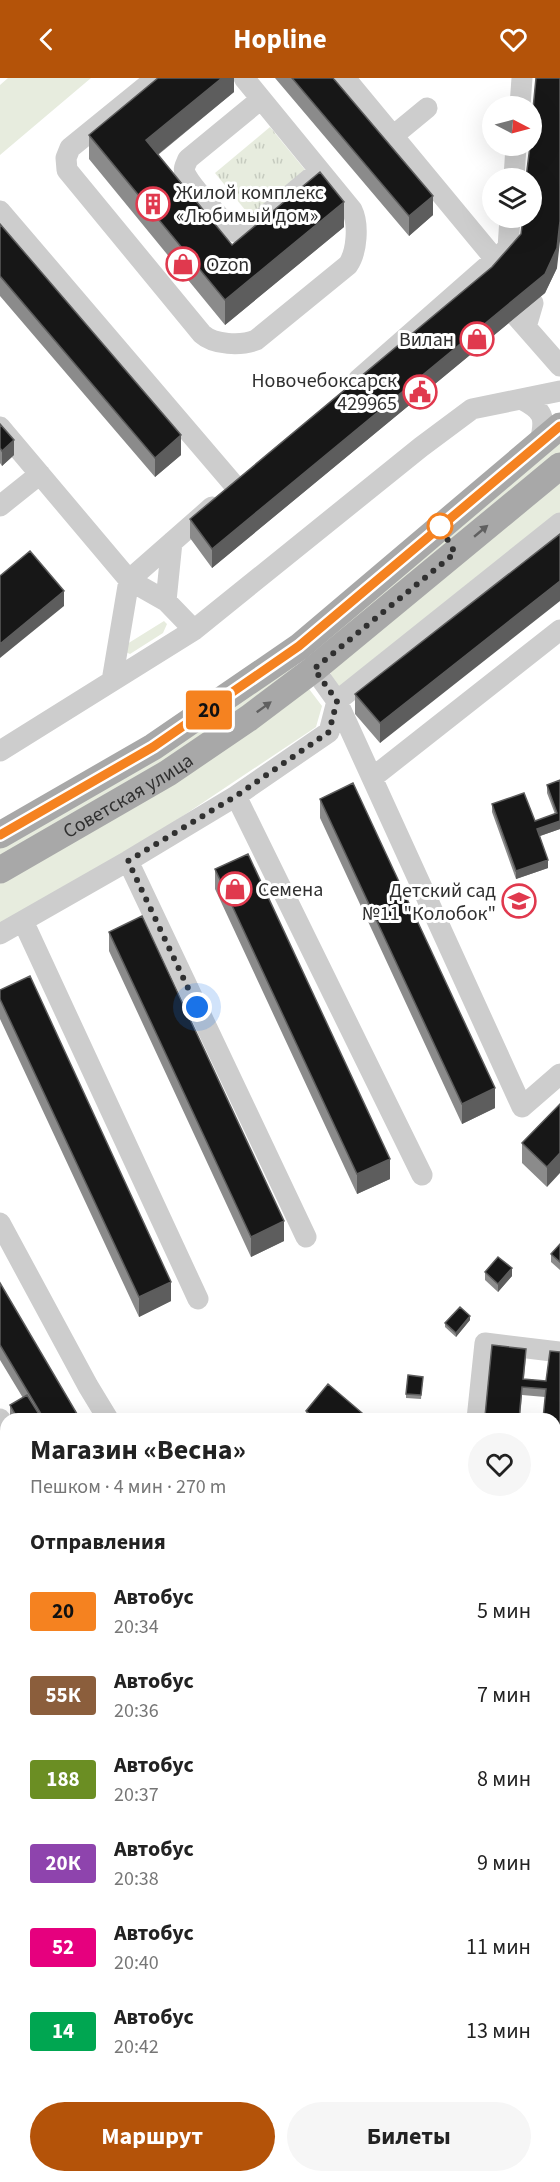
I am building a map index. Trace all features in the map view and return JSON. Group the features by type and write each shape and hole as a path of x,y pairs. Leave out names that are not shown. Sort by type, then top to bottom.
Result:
{"main road":[{"name":"Советская улица","path":"0,835 153,747 299,646 550,434"},
{"name":"Советская улица","path":"0,870 168,772 249,718 314,669 560,466"}],"street":[{"path":"156,78 70,148 66,164 68,170 208,339 238,343 256,340 351,261 354,254 356,224 354,213 244,78"},
{"path":"345,78 393,136 494,273"},
{"path":"521,96 522,78"},
{"path":"261,99 188,159 184,168 186,174 202,195 232,231 243,232 319,171"},
{"path":"393,136 427,108"},
{"path":"0,211 235,486"},
{"path":"341,394 494,273 508,249 509,228"},
{"path":"525,316 560,366"},
{"path":"0,751 194,630 421,447 472,409 560,390"},
{"path":"521,399 535,407 543,416 544,428 550,434"},
{"path":"0,427 129,580 166,601 194,630"},
{"path":"112,681 129,580 252,471"},
{"path":"0,506 40,474"},
{"path":"0,934 236,796 329,732 337,701 560,523"},
{"path":"166,601 172,542"},
{"path":"372,778 560,630"},
{"path":"314,669 337,701 522,1107 560,1074"},
{"path":"236,796 422,1175"},
{"path":"128,861 306,1237"},
{"path":"23,921 198,1299"},
{"path":"0,1223 105,1413"},
{"path":"478,1413 485,1343 560,1352"}],"green space":[{"path":"8,78 91,78 0,155 0,85"},
{"path":"270,127 306,171 250,216 215,173"},
{"path":"560,441 560,453 319,654 312,644"},
{"path":"560,475 560,515 340,691 329,678 335,661"},
{"path":"164,621 167,624 163,633 130,654 119,649"},
{"path":"293,661 298,668 204,737 0,858 0,847"},
{"path":"306,685 322,706 316,727 126,854 0,923 0,879"}],"building":[{"path":"158,78 222,78 146,140 232,245 320,172 344,202 225,300 89,135"},
{"path":"292,78 333,78 433,196 409,216"},
{"path":"536,78 560,78 560,221 557,248 545,274 212,549 190,519 492,267 521,234 522,228 542,228 542,168 527,168 529,156 542,156 542,96 534,96"},
{"path":"0,224 181,435 155,458 0,276"},
{"path":"0,424 14,440 2,451 0,448"},
{"path":"560,534 560,581 380,723 355,694"},
{"path":"30,551 64,591 0,644 0,576"},
{"path":"560,780 560,821 537,829 548,860 516,871 492,804 524,793 535,821 557,813 547,785"},
{"path":"353,783 495,1088 462,1104 320,799"},
{"path":"248,854 390,1159 357,1174 215,869"},
{"path":"142,916 284,1221 251,1237 109,932"},
{"path":"30,976 171,1282 139,1297 0,999 0,990"},
{"path":"560,1104 560,1153 547,1167 522,1143"},
{"path":"560,1244 560,1262 551,1254"},
{"path":"498,1257 512,1268 498,1284 485,1272"},
{"path":"0,1283 76,1413 40,1413 0,1345"},
{"path":"460,1307 470,1316 456,1333 445,1323"},
{"path":"492,1345 526,1349 523,1379 546,1381 550,1351 560,1352 560,1413 544,1413 546,1389 522,1387 520,1413 485,1413"},
{"path":"408,1375 423,1377 421,1395 406,1394"},
{"path":"328,1384 362,1413 308,1413 306,1411"},
{"path":"27,1395 38,1413 15,1413 10,1405"}],"bus line":[{"name":"20","path":"0,835 153,747 194,721 299,646 560,426"}],"place":[{"name":"Жилой комплекс «Любимый дом»","path":"153,204"},
{"name":"Ozon","path":"183,264"},
{"name":"Вилан","path":"477,339"},
{"name":"Новочебоксарск 429965","path":"420,392"},
{"name":"Семена","path":"235,889"},
{"name":"Детский сад №11 \"Колобок\"","path":"519,901"}],"route":[{"path":"197,1007 128,861 236,796 329,732 337,701 314,669 455,553 440,526"}]}
